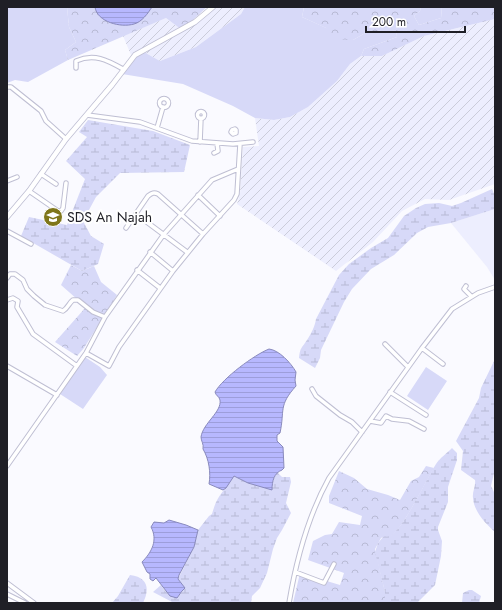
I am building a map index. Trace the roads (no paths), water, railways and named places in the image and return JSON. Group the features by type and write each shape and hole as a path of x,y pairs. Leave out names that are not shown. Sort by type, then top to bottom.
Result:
{"main road":[{"path":"7,217 29,191 66,139 135,55 195,22 213,7"}],"street":[{"path":"76,68 76,61 86,57 98,58 110,62 123,70"},
{"path":"7,87 11,87 41,111 43,118 66,139"},
{"path":"157,128 163,107"},
{"path":"87,115 131,121 157,128 184,139 200,142 233,144 253,142"},
{"path":"200,142 201,118"},
{"path":"233,134 233,144"},
{"path":"214,153 218,151 217,143"},
{"path":"86,353 109,366 119,347 173,270 236,197 240,144"},
{"path":"7,466 86,353 105,317 164,234 214,178 238,169"},
{"path":"41,174 56,184"},
{"path":"7,181 17,177"},
{"path":"29,191 61,212 63,208 66,183"},
{"path":"126,228 148,196 155,193 203,234"},
{"path":"198,195 220,216"},
{"path":"136,214 187,252"},
{"path":"7,231 31,244"},
{"path":"150,252 173,270"},
{"path":"137,270 160,288"},
{"path":"7,278 10,274 15,274 23,280 27,289 44,305 63,311 67,309 70,302 73,300 78,300 92,312 105,317"},
{"path":"466,286 464,289 471,296"},
{"path":"289,603 303,542 322,489 329,478 408,367 452,309 471,296 495,286"},
{"path":"7,300 13,298 18,301 17,307 33,334 77,366"},
{"path":"385,344 408,367"},
{"path":"422,348 443,364"},
{"path":"7,366 57,395"},
{"path":"312,389 316,396 340,416 352,422 362,432"},
{"path":"390,392 426,414"},
{"path":"370,421 381,423 386,416 392,419 409,421 424,429"},
{"path":"295,572 324,583 334,564"},
{"path":"7,583 31,602"},
{"path":"7,594 25,603"}],"water":[{"path":"95,7 152,7 140,21 134,24 123,25 110,23 100,17"},
{"path":"269,349 277,352 296,372 296,386 284,404 280,433 277,435 277,441 283,447 284,468 275,475 272,490 248,483 234,476 223,490 209,484 209,466 203,449 201,437 202,432 220,404 220,399 215,392 225,380 239,368 255,356"},
{"path":"169,520 198,530 194,547 179,575 178,579 185,588 177,598 170,596 156,578 153,581 150,579 150,574 147,572 142,562 149,554 153,546 154,537 151,527 154,522 164,523"}],"place":[{"name":"SDS An Najah","path":"53,217"}]}
